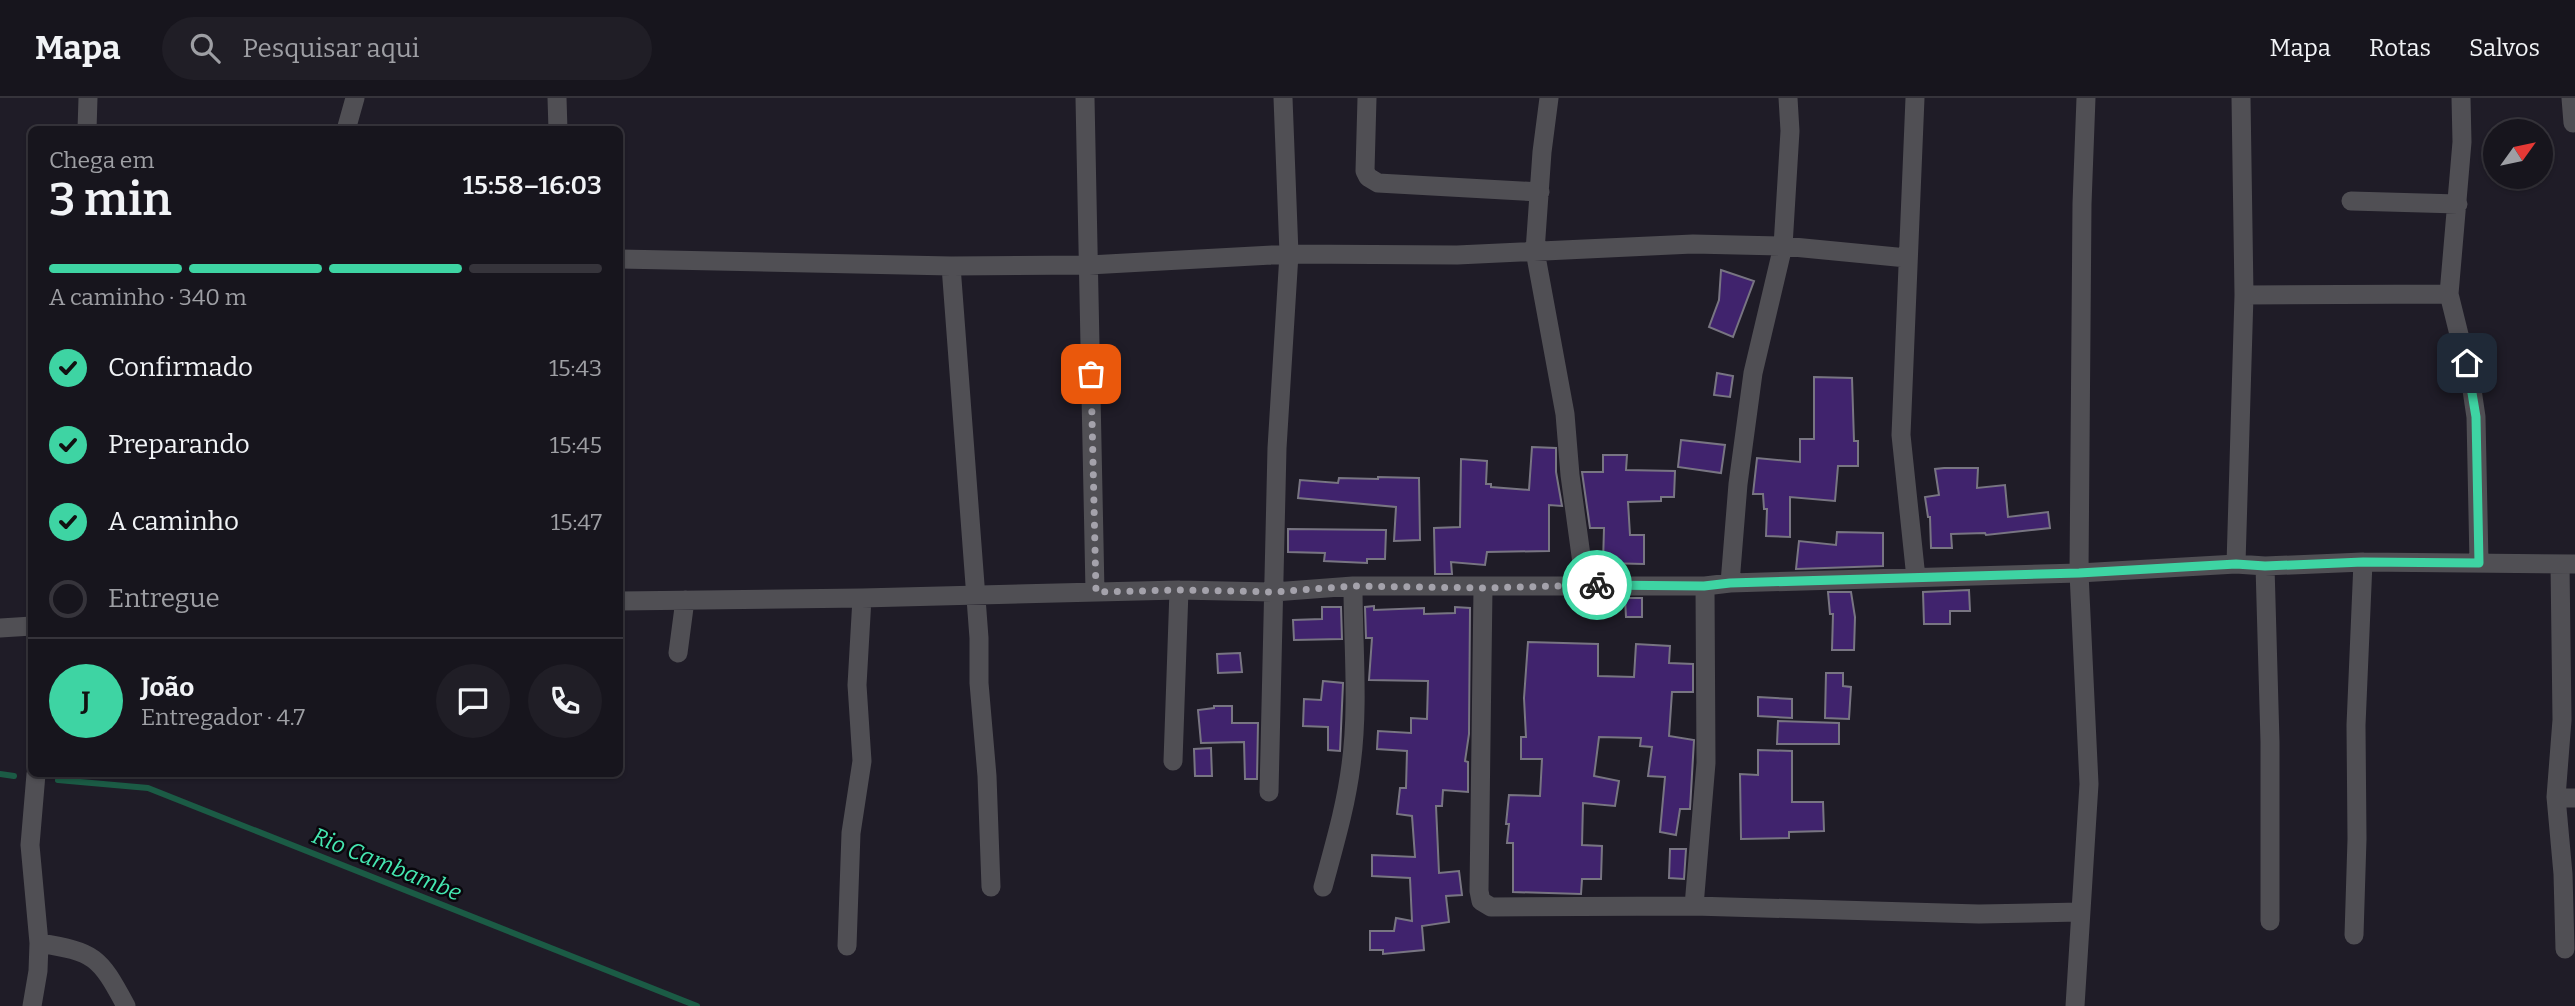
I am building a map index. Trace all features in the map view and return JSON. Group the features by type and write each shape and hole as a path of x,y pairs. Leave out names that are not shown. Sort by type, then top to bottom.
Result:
{"street":[{"path":"87,126 88,98"},
{"path":"347,126 355,98"},
{"path":"537,98 557,99 558,126"},
{"path":"1085,98 1096,592"},
{"path":"1269,792 1278,435 1289,254 1283,98"},
{"path":"1367,98 1366,171 1368,177 1378,183 1539,192"},
{"path":"1549,98 1535,251 1565,414 1570,475 1585,585"},
{"path":"1730,583 1738,484 1753,373 1783,246 1790,131 1788,98"},
{"path":"1915,98 1901,435 1916,578"},
{"path":"2076,1006 2089,784 2079,573 2082,204 2086,98"},
{"path":"2236,564 2244,295 2241,98"},
{"path":"2461,98 2462,142 2449,294 2471,383 2476,417 2479,563"},
{"path":"2571,98 2573,123"},
{"path":"2351,201 2458,204"},
{"path":"623,259 951,266 1089,265 1289,254 1457,255 1693,244 1783,246 1907,258"},
{"path":"951,266 979,638 979,683 987,776 991,887"},
{"path":"2244,295 2449,294"},
{"path":"2354,935 2356,724 2363,562"},
{"path":"623,601 1179,590 1274,592 1353,586 1704,586 2079,573 2236,564 2568,564 2562,720 2565,949"},
{"path":"2265,566 2270,742 2270,921"},
{"path":"1323,887 1351,765 1356,706 1353,586"},
{"path":"1694,906 1706,763 1704,586"},
{"path":"1483,588 1481,901 1491,908 1694,906 1979,914 2080,912"},
{"path":"1173,761 1179,590"},
{"path":"847,946 851,833 862,769 858,685 862,598"},
{"path":"678,653 685,600"},
{"path":"0,628 28,626"},
{"path":"32,1006 39,943 30,845 36,777"},
{"path":"39,943 76,949 97,960 126,1006"}],"building":[{"path":"1721,270 1754,281 1733,337 1709,327 1719,300"},
{"path":"1717,373 1733,376 1730,397 1714,395"},
{"path":"1814,377 1852,378 1854,441 1858,441 1858,466 1838,466 1835,501 1790,497 1790,537 1766,536 1767,509 1764,509 1763,494 1753,494 1757,458 1800,462 1800,439 1814,439"},
{"path":"1681,440 1725,445 1721,473 1678,467"},
{"path":"1532,447 1556,448 1556,472 1562,506 1549,505 1549,551 1487,552 1485,565 1451,562 1452,574 1435,574 1434,528 1460,527 1461,459 1487,461 1486,484 1491,484 1491,487 1529,490"},
{"path":"1603,455 1627,455 1626,470 1675,471 1674,497 1661,497 1661,501 1628,502 1630,535 1644,535 1644,564 1603,563 1604,528 1590,528 1582,472 1603,472"},
{"path":"1978,468 1977,488 2005,485 2008,517 2048,512 2050,528 1986,535 1951,534 1952,548 1931,548 1930,517 1925,497 1939,495 1935,469"},
{"path":"1339,478 1419,478 1420,540 1394,541 1396,507 1298,498 1300,480 1338,483"},
{"path":"1288,529 1386,530 1385,559 1367,559 1367,563 1324,561 1325,553 1288,552"},
{"path":"1837,532 1883,533 1883,566 1796,569 1799,541 1836,545"},
{"path":"1969,590 1970,611 1950,611 1950,624 1924,624 1923,592"},
{"path":"1828,592 1851,592 1855,617 1854,650 1832,650 1833,614 1830,614"},
{"path":"1625,598 1642,598 1642,617 1626,617"},
{"path":"1374,606 1374,610 1424,608 1424,614 1455,613 1455,607 1470,608 1469,734 1465,761 1468,762 1468,792 1443,790 1442,806 1436,806 1439,873 1459,871 1462,895 1446,896 1449,922 1422,926 1424,950 1383,954 1383,950 1370,950 1370,931 1394,931 1396,918 1412,921 1410,878 1372,876 1372,855 1415,857 1412,816 1397,814 1400,788 1406,788 1407,751 1377,749 1378,731 1411,733 1411,718 1427,719 1428,681 1369,680 1372,638 1366,638 1365,607"},
{"path":"1322,607 1341,607 1342,639 1294,640 1293,620 1322,619"},
{"path":"1528,642 1598,644 1598,676 1634,677 1636,644 1670,646 1669,663 1693,664 1693,692 1672,692 1669,736 1694,740 1690,809 1680,809 1676,835 1660,832 1665,777 1648,776 1652,747 1640,746 1641,738 1599,737 1594,776 1619,781 1615,806 1583,803 1582,845 1602,846 1601,879 1582,879 1581,894 1513,892 1513,843 1507,843 1509,824 1506,824 1509,795 1540,796 1542,759 1521,759 1521,737 1526,737 1524,698"},
{"path":"1240,653 1242,672 1218,673 1217,654"},
{"path":"1826,673 1843,673 1843,686 1851,687 1849,719 1825,718"},
{"path":"1323,681 1343,683 1340,751 1328,750 1328,727 1303,726 1304,699 1321,700"},
{"path":"1758,697 1792,699 1792,718 1758,716"},
{"path":"1214,706 1232,706 1232,723 1258,723 1257,779 1245,779 1244,742 1201,743 1198,710"},
{"path":"1778,721 1839,723 1839,744 1777,744"},
{"path":"1211,748 1212,776 1195,776 1194,749"},
{"path":"1758,750 1792,751 1792,802 1823,802 1824,831 1789,832 1789,838 1741,839 1740,774 1758,775"},
{"path":"1670,849 1686,849 1684,879 1669,878"}],"waterway":[{"name":"Rio Cambambe","path":"0,774 14,776"},
{"name":"Rio Cambambe","path":"58,780 148,788 697,1006"}],"way so far":[{"path":"1091,374 1096,592 1274,592 1353,586 1483,588 1597,585"}],"route":[{"path":"1597,585 1704,586 2079,573 2236,564 2265,566 2363,562 2479,563 2476,417 2467,363"}]}
